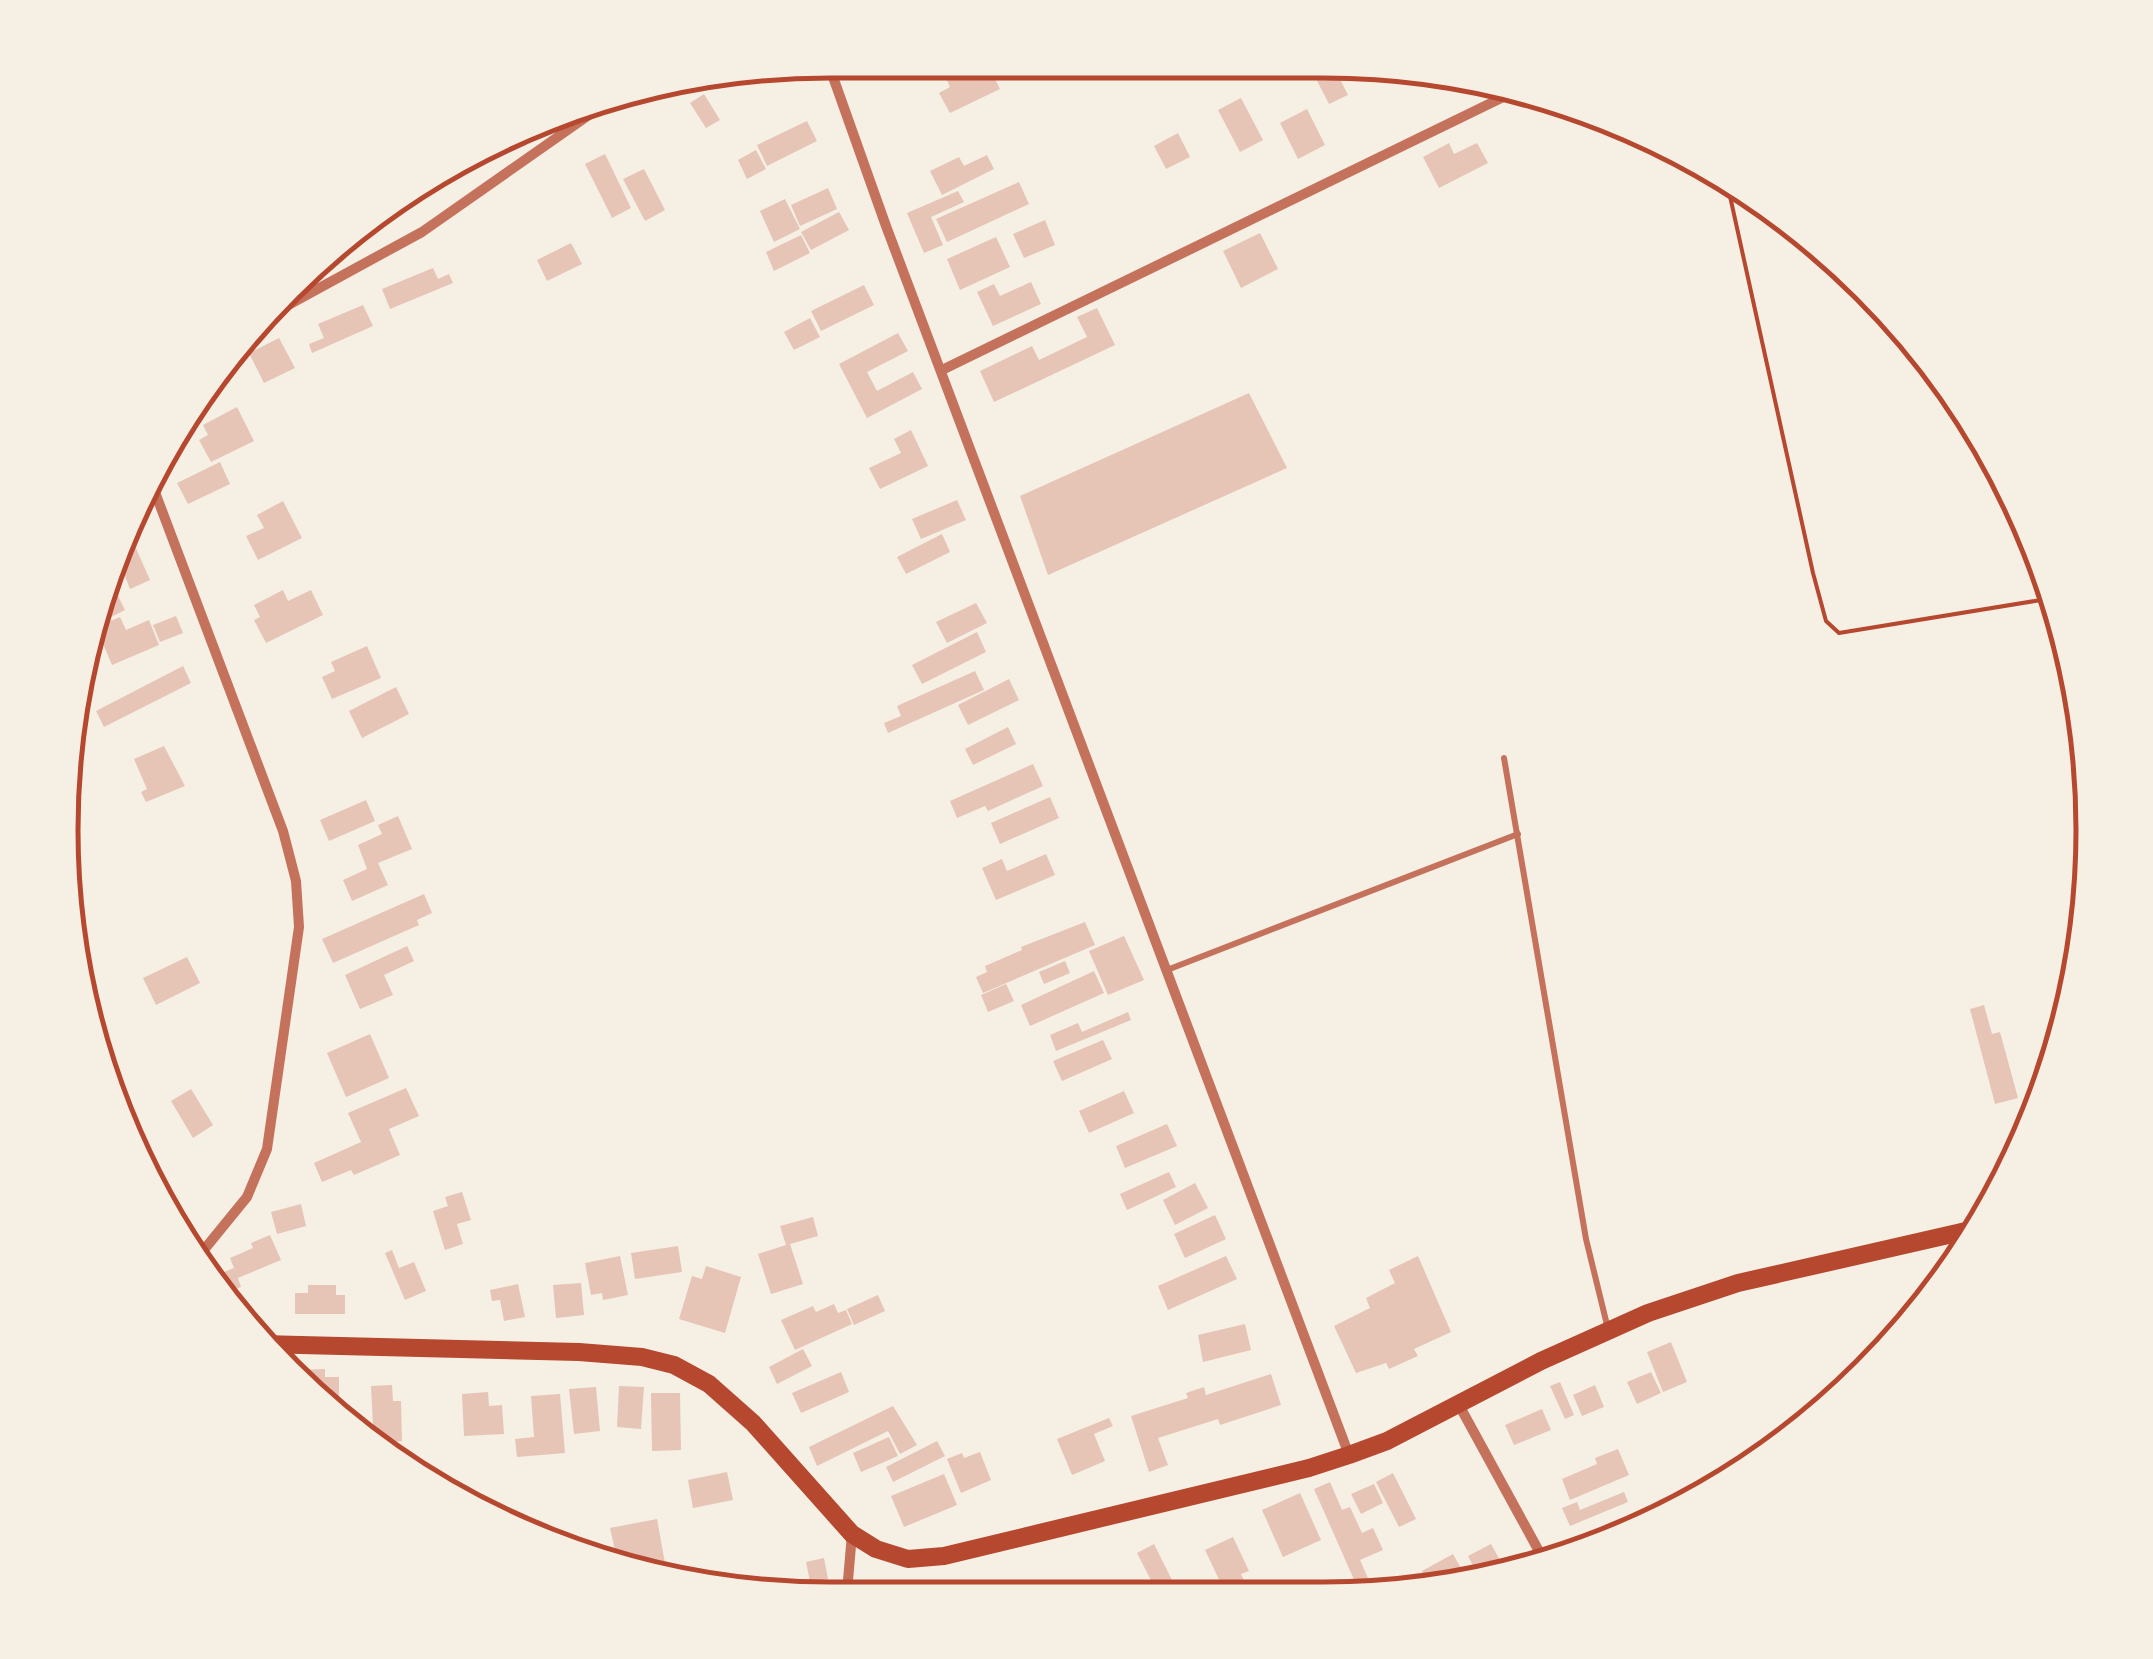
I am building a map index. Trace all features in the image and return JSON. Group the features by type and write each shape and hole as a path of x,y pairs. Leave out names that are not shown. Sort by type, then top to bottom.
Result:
{"main road":[{"path":"282,1345 579,1352 642,1357 674,1365 709,1384 754,1423 852,1534 876,1549 908,1559 944,1556 1309,1468 1387,1441 1541,1360 1648,1313 1738,1283 1958,1233"}],"street":[{"path":"833,78 1350,1455"},
{"path":"942,370 1500,99"},
{"path":"295,301 422,232 584,119"},
{"path":"156,495 283,831 296,881 298,911 293,978 267,1149 247,1197 205,1248"},
{"path":"1460,1405 1538,1550"},
{"path":"848,1582 852,1534"}],"lane":[{"path":"1504,758 1586,1239 1608,1330"},
{"path":"1167,970 1518,834"}],"path":[{"path":"1730,197 1812,574 1826,621 1839,633 2040,600"}],"building":[{"path":"946,78 994,78 1000,89 950,113 939,93 950,87"},
{"path":"1316,78 1340,78 1348,95 1329,104"},
{"path":"704,94 720,120 706,128 690,103"},
{"path":"1241,98 1263,140 1240,152 1218,110"},
{"path":"1307,109 1325,145 1298,159 1280,123"},
{"path":"807,121 817,141 767,166 757,145"},
{"path":"1178,133 1190,157 1166,169 1154,146"},
{"path":"1449,143 1454,154 1477,143 1488,163 1439,188 1423,157"},
{"path":"756,150 766,169 747,179 738,160"},
{"path":"605,154 631,208 612,218 585,164"},
{"path":"987,155 994,169 942,195 930,171 959,157 964,166"},
{"path":"644,169 665,210 645,221 623,179"},
{"path":"1019,182 1029,204 947,242 936,219"},
{"path":"828,188 837,209 800,226 791,205"},
{"path":"958,191 964,202 931,217 943,245 924,253 907,213"},
{"path":"785,199 800,229 774,242 760,211"},
{"path":"839,212 849,230 811,250 801,232"},
{"path":"1045,220 1055,245 1024,258 1013,234"},
{"path":"1260,233 1278,269 1241,288 1223,251"},
{"path":"801,235 810,253 774,271 766,252"},
{"path":"996,237 1010,267 960,290 947,259"},
{"path":"571,243 582,264 547,281 537,260"},
{"path":"433,268 438,279 449,274 453,283 390,309 382,289"},
{"path":"1031,282 1041,304 993,326 977,292 994,284 1000,296"},
{"path":"864,285 874,305 821,331 811,311"},
{"path":"363,305 373,326 312,353 309,344 324,338 318,324"},
{"path":"1097,308 1115,345 994,402 980,371 1032,346 1039,360 1087,337 1077,317"},
{"path":"810,318 820,337 794,350 784,332"},
{"path":"898,333 908,351 867,372 877,391 913,372 922,389 867,418 839,364"},
{"path":"279,338 295,368 264,383 249,353"},
{"path":"1249,393 1287,468 1048,575 1020,496"},
{"path":"237,407 254,441 211,462 199,440 208,435 203,425"},
{"path":"911,430 928,466 880,489 869,468 901,453 894,439"},
{"path":"220,462 230,484 188,504 177,483"},
{"path":"957,500 966,520 921,539 912,519"},
{"path":"283,501 302,538 258,560 246,536 264,528 257,515"},
{"path":"942,534 950,552 906,574 897,557"},
{"path":"134,544 150,580 130,589 125,576 121,578"},
{"path":"283,590 288,601 311,590 323,615 266,643 254,620 260,617 254,605"},
{"path":"116,592 125,610 108,619"},
{"path":"976,603 987,623 947,643 936,622"},
{"path":"176,616 183,633 160,642 153,625"},
{"path":"120,617 126,630 149,620 159,645 112,665 102,641 107,623"},
{"path":"977,632 986,652 922,684 912,665"},
{"path":"367,646 381,678 332,699 322,677 335,671 331,662"},
{"path":"183,666 191,683 104,727 96,711"},
{"path":"975,671 984,690 888,733 884,723 901,716 897,706"},
{"path":"1009,679 1019,700 968,725 958,705"},
{"path":"396,687 409,714 362,738 349,711"},
{"path":"1008,727 1016,744 973,765 965,749"},
{"path":"164,746 185,786 146,802 141,792 147,789 134,759"},
{"path":"1033,764 1043,786 988,811 985,806 957,818 950,801"},
{"path":"1050,797 1059,818 1000,844 991,823"},
{"path":"366,800 375,821 329,841 320,820"},
{"path":"398,816 412,849 378,863 388,885 352,901 343,880 367,869 358,845 382,834 378,825"},
{"path":"1046,854 1055,875 996,900 982,868 1002,859 1007,871"},
{"path":"424,894 432,913 417,920 419,925 333,963 322,939"},
{"path":"1085,922 1095,945 983,993 976,977 987,972 985,966"},
{"path":"1124,936 1144,980 1108,995 1089,951"},
{"path":"407,946 414,961 384,975 393,995 360,1009 345,975"},
{"path":"187,957 200,983 156,1005 143,978"},
{"path":"1065,961 1070,973 1044,984 1039,972"},
{"path":"1094,971 1104,993 1030,1026 1021,1005"},
{"path":"1006,984 1014,1001 988,1012 981,995"},
{"path":"1984,1005 1992,1034 2000,1032 2018,1098 1995,1104 1970,1009"},
{"path":"1128,1012 1131,1020 1056,1051 1050,1035 1078,1023 1082,1032"},
{"path":"370,1034 389,1078 346,1097 327,1053"},
{"path":"1103,1040 1112,1059 1062,1081 1053,1061"},
{"path":"406,1088 419,1116 389,1129 400,1155 354,1175 351,1170 322,1182 314,1163 361,1142 348,1113"},
{"path":"191,1089 213,1125 193,1138 171,1101"},
{"path":"1124,1091 1134,1113 1089,1133 1079,1111"},
{"path":"1167,1124 1177,1146 1125,1168 1116,1146"},
{"path":"1169,1172 1176,1187 1127,1210 1120,1194"},
{"path":"1195,1183 1208,1208 1175,1225 1163,1200"},
{"path":"462,1192 471,1220 457,1224 463,1244 445,1250 433,1211 448,1206 445,1197"},
{"path":"301,1204 306,1226 277,1234 271,1212"},
{"path":"1215,1215 1226,1239 1185,1258 1174,1234"},
{"path":"813,1217 818,1236 790,1244 803,1284 771,1294 758,1254 786,1245 780,1226"},
{"path":"270,1235 281,1260 238,1278 241,1287 235,1289 223,1273 234,1268 230,1258 253,1248 251,1243"},
{"path":"678,1246 682,1272 635,1279 631,1253"},
{"path":"392,1250 399,1268 414,1262 426,1291 405,1300 385,1253"},
{"path":"620,1256 628,1295 603,1300 602,1293 591,1295 585,1263"},
{"path":"1226,1256 1237,1279 1168,1310 1158,1286"},
{"path":"1418,1256 1451,1332 1414,1349 1418,1356 1389,1369 1386,1363 1356,1373 1334,1326 1370,1308 1366,1298 1395,1283 1389,1270"},
{"path":"706,1266 741,1277 725,1333 679,1319 692,1276 702,1279"},
{"path":"581,1283 584,1315 556,1318 553,1285"},
{"path":"518,1284 525,1317 504,1321 500,1300 492,1301 490,1290"},
{"path":"308,1285 336,1285 336,1295 345,1295 345,1314 295,1314 295,1293 308,1293"},
{"path":"878,1295 885,1311 854,1325 847,1309"},
{"path":"834,1304 838,1313 846,1310 852,1324 795,1350 781,1320 813,1306 816,1312"},
{"path":"1245,1324 1251,1350 1203,1362 1198,1335"},
{"path":"1671,1342 1687,1382 1663,1392 1647,1352"},
{"path":"803,1349 812,1366 777,1384 769,1367"},
{"path":"325,1369 325,1377 339,1377 339,1399 334,1395 307,1370"},
{"path":"841,1372 849,1392 801,1413 792,1393"},
{"path":"1651,1372 1661,1393 1637,1404 1627,1382"},
{"path":"1271,1374 1281,1405 1220,1425 1218,1419 1158,1438 1168,1465 1149,1472 1131,1416 1188,1398 1186,1393 1204,1387 1206,1395"},
{"path":"1560,1382 1574,1415 1565,1419 1550,1386"},
{"path":"392,1385 393,1401 401,1401 402,1441 394,1442 373,1427 371,1386"},
{"path":"1595,1385 1604,1407 1582,1416 1573,1395"},
{"path":"619,1386 644,1387 641,1429 617,1427"},
{"path":"596,1387 600,1431 574,1434 569,1389"},
{"path":"488,1392 489,1406 502,1405 504,1434 464,1436 462,1394"},
{"path":"651,1393 680,1393 681,1450 652,1451"},
{"path":"560,1394 565,1453 517,1457 515,1439 534,1437 531,1396"},
{"path":"893,1406 917,1445 900,1454 888,1431 817,1466 809,1447"},
{"path":"1542,1409 1551,1430 1514,1445 1505,1425"},
{"path":"1109,1418 1113,1426 1094,1434 1105,1461 1072,1475 1057,1439"},
{"path":"889,1437 898,1456 861,1472 853,1453"},
{"path":"937,1441 945,1456 893,1482 886,1467"},
{"path":"1618,1449 1629,1475 1570,1500 1562,1479 1597,1464 1595,1458"},
{"path":"980,1452 991,1480 961,1493 947,1459"},
{"path":"727,1472 733,1500 693,1508 688,1480"},
{"path":"1393,1473 1416,1519 1399,1527 1376,1482"},
{"path":"944,1474 957,1505 904,1527 891,1496"},
{"path":"1330,1482 1342,1510 1350,1507 1362,1533 1373,1528 1383,1550 1360,1560 1369,1580 1354,1581 1314,1489"},
{"path":"1374,1484 1383,1503 1361,1514 1351,1494"},
{"path":"1624,1492 1628,1502 1570,1526 1562,1508 1577,1502 1580,1510"},
{"path":"1300,1493 1321,1540 1283,1557 1262,1510"},
{"path":"657,1519 665,1563 615,1550 610,1528"},
{"path":"1233,1537 1249,1571 1241,1574 1245,1582 1220,1582 1205,1550"},
{"path":"1154,1544 1173,1582 1152,1582 1137,1553"},
{"path":"1491,1544 1500,1560 1473,1566 1468,1556"},
{"path":"1453,1554 1461,1568 1424,1575 1422,1571"},
{"path":"824,1558 828,1579 810,1581 806,1562"}]}
